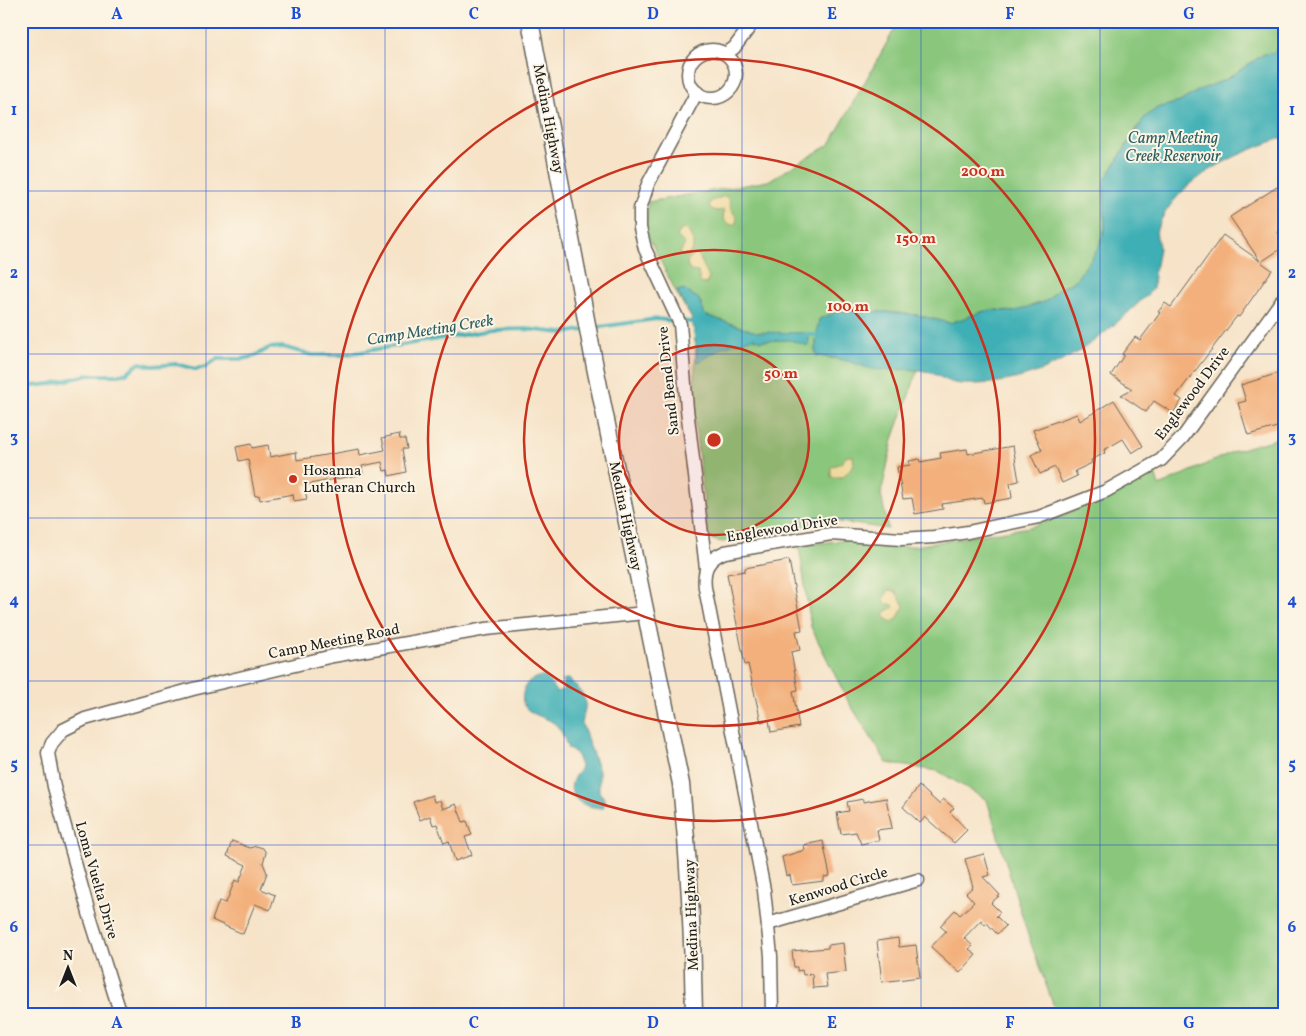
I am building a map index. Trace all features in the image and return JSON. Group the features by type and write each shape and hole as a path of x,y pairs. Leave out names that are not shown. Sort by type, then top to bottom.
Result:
{"main road":[{"name":"Medina Highway","path":"530,21 595,367 681,784 688,850 694,955 694,1015"}],"street":[{"path":"725,54 734,48 754,21"},
{"path":"709,50 725,54 730,59 736,73 731,88 726,93 711,97 697,92 688,79 688,71 695,57 709,50"},
{"name":"Sand Bend Drive","path":"697,92 661,156 648,184 640,209 642,239 680,324 706,568"},
{"name":"Englewood Drive","path":"706,568 714,557 725,552 831,534 901,539 934,537 1004,525 1057,512 1106,491 1161,460 1183,436 1285,296"},
{"path":"706,568 703,576 704,588 764,890 768,924 772,1015"},
{"name":"Camp Meeting Road","path":"48,753 52,743 63,730 85,719 247,675 333,656 486,629 645,613"},
{"name":"Loma Vuelta Drive","path":"48,753 60,811 89,914 121,1015"},
{"name":"Kenwood Circle","path":"768,924 918,880"}],"green space":[{"path":"899,21 1285,21 1285,44 1278,47 1273,53 1264,54 1225,80 1199,90 1180,102 1157,108 1138,126 1104,182 1105,228 1098,249 1075,281 1059,288 1046,301 1013,312 997,310 950,323 917,315 888,312 840,311 819,319 815,350 817,356 857,362 866,367 918,370 893,439 881,494 888,529 833,521 723,542 713,540 708,536 693,407 696,347 692,319 678,296 646,232 648,202 768,181 830,144"},
{"path":"1285,436 1285,979 1280,1015 1057,1015 1028,935 987,800 938,771 887,763 848,701 811,627 799,546 851,539 891,547 915,546 1030,527 1059,517 1155,473 1159,486 1234,451"}],"sand":[{"path":"725,196 729,199 731,209 737,218 736,223 731,225 723,219 724,210 717,211 711,209 709,205 711,201"},
{"path":"682,229 688,230 693,242 693,249 687,256 680,255 685,244 677,236"},
{"path":"696,254 700,258 709,278 706,284 700,283 698,272 690,271 687,265 688,259"},
{"path":"847,456 853,456 854,464 843,477 831,477 831,467 841,463"},
{"path":"889,590 896,592 904,606 897,619 892,622 886,618 884,613 894,607 892,604 886,604 883,599"}],"water":[{"name":"Camp Meeting Creek Reservoir","path":"1285,44 1285,137 1248,151 1210,170 1179,195 1166,211 1157,229 1156,234 1159,248 1153,289 1118,322 1080,350 1060,362 1017,379 973,384 954,383 933,373 923,371 878,370 830,357 817,356 815,350 819,319 840,311 917,315 950,323 984,311 1013,312 1046,301 1059,289 1075,281 1098,249 1105,228 1104,182 1144,118 1157,108 1180,102 1199,90 1225,80 1264,54 1273,53 1278,47"},
{"path":"684,289 699,299 705,315 757,332 810,333 808,346 790,340 761,341 754,338 723,347 701,361 696,362 692,319 677,291"},
{"path":"541,676 547,678 556,692 563,690 563,681 568,678 581,691 586,703 582,724 599,771 599,792 604,799 603,808 584,804 575,798 571,787 581,766 576,753 568,749 562,733 556,725 534,714 524,706 523,693 525,686 531,680"}],"building":[{"path":"1285,182 1285,228 1278,232 1285,246 1261,262 1272,270 1239,317 1237,316 1176,396 1182,400 1173,413 1154,401 1146,412 1121,395 1132,389 1111,375 1124,355 1122,354 1135,337 1140,340 1165,303 1171,307 1223,235 1260,261 1230,217"},
{"path":"1285,371 1285,444 1282,445 1277,427 1248,435 1238,403 1246,401 1241,385"},
{"path":"1114,400 1143,446 1132,453 1123,439 1104,450 1105,453 1091,460 1092,463 1075,471 1077,476 1062,483 1055,467 1040,474 1031,455 1042,450 1033,430 1077,414 1080,421"},
{"name":"Hosanna Lutheran Church","path":"399,434 400,439 405,439 407,449 402,449 406,472 389,476 388,470 384,471 382,462 362,466 363,474 304,485 307,499 294,501 293,494 260,500 259,495 255,496 248,459 239,461 236,447 251,444 252,448 268,445 270,457 296,452 297,460 359,449 360,455 385,450 382,438"},
{"path":"1013,446 1019,481 1010,483 1012,498 984,503 983,498 942,504 943,509 915,514 912,498 903,499 897,467 910,465 909,461 919,459 920,462 941,458 940,453 967,449 968,454"},
{"path":"789,560 802,630 796,631 800,650 791,652 798,690 793,691 799,727 771,732 769,720 761,722 748,664 745,665 727,574 745,571 745,568"},
{"path":"919,786 939,804 943,799 954,808 950,812 967,830 954,843 925,817 920,823 903,807"},
{"path":"432,795 434,802 440,800 443,809 456,804 463,822 467,821 472,835 465,837 472,855 455,861 449,841 444,843 437,824 433,825 430,816 420,820 413,802"},
{"path":"886,798 892,828 877,830 879,840 861,844 856,832 841,834 837,813 849,811 847,802 863,799 863,802"},
{"path":"232,841 250,848 256,846 263,848 266,853 263,863 267,873 261,889 275,895 270,910 255,904 243,934 212,920 219,901 226,903 235,880 239,882 246,865 227,856"},
{"path":"823,841 830,876 824,877 824,881 792,885 790,875 786,876 782,857 805,850 804,845"},
{"path":"984,854 990,875 983,877 1000,895 991,903 1000,912 996,916 1006,926 997,934 987,923 985,925 981,920 964,938 973,946 969,949 976,955 960,973 931,947 946,931 940,926 955,910 960,915 974,902 966,893 973,887 965,859"},
{"path":"898,938 899,947 916,945 920,977 882,982 877,941"},
{"path":"843,943 846,972 825,974 827,987 813,988 812,974 803,975 802,970 797,971 797,967 794,967 792,951 828,948 828,945"}],"waterway":[{"name":"Camp Meeting Creek","path":"593,328 656,319 675,321"},
{"name":"Camp Meeting Creek","path":"682,321 697,323"},
{"name":"Camp Meeting Creek","path":"21,387 51,384 88,375 118,375 126,373 140,363 152,366 177,364 195,369 206,367 217,359 242,359 255,356 269,348 283,347 312,355 342,355 492,330 526,329 562,333 583,330"},
{"name":"Camp Meeting Creek","path":"805,334 820,336"}],"place":[{"name":"Hosanna Lutheran Church","path":"293,479"}]}
